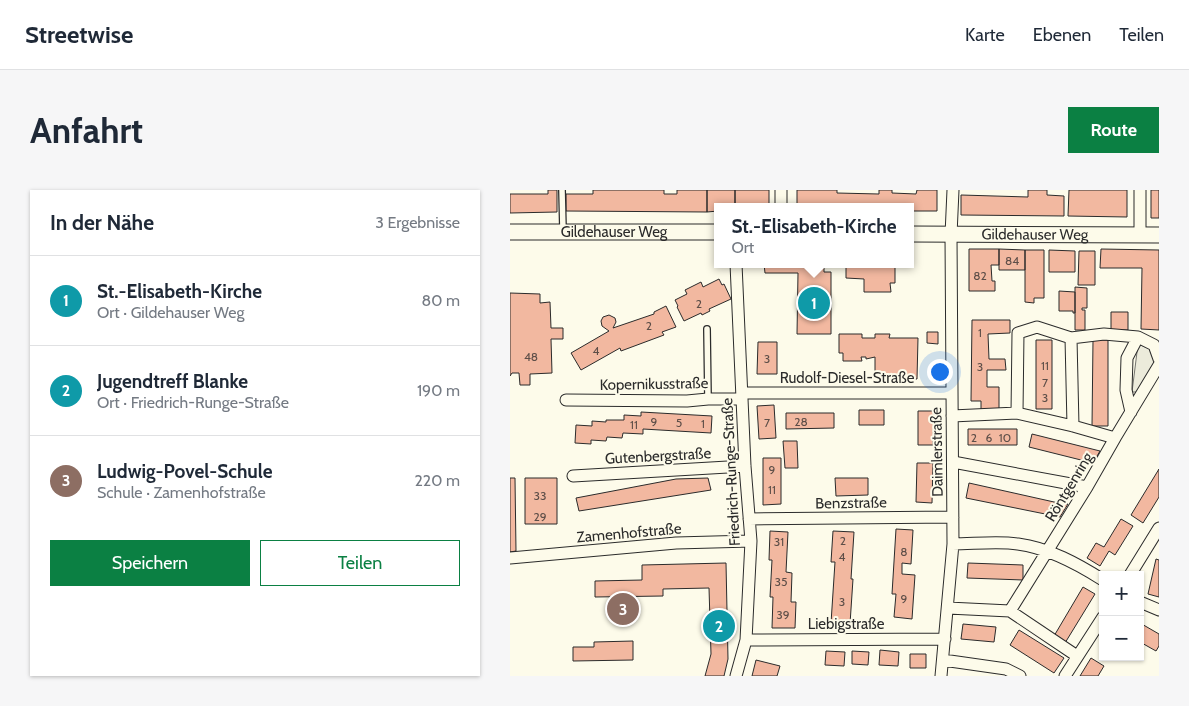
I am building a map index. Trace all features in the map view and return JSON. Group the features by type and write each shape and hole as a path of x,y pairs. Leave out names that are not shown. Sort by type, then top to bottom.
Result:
{"street":[{"path":"781,190 781,203"},
{"name":"Daimlerstraße","path":"941,676 953,544 954,462 951,235 953,190"},
{"path":"1140,190 1140,235"},
{"name":"Gildehauser Weg","path":"510,232 714,232"},
{"name":"Gildehauser Weg","path":"914,234 1159,235"},
{"name":"Friedrich-Runge-Straße","path":"736,268 745,466 751,541 746,640 736,676"},
{"path":"1017,413 1018,333 1037,328 1071,338 1104,334 1138,337 1154,345 1159,359"},
{"path":"1131,412 1126,390 1128,358 1138,337"},
{"path":"1071,338 1073,426"},
{"name":"Röntgenring","path":"1010,611 1088,487 1159,364"},
{"name":"Rudolf-Diesel-Straße","path":"742,396 952,394"},
{"name":"Kopernikusstraße","path":"566,400 687,401 742,396"},
{"name":"Röntgenring","path":"952,416 1017,413 1115,438"},
{"path":"954,462 1088,487"},
{"name":"Gutenbergstraße","path":"573,476 745,466"},
{"name":"Benzstraße","path":"750,519 953,517"},
{"path":"1132,571 1159,528"},
{"name":"Zamenhofstraße","path":"510,558 676,542 751,541"},
{"path":"953,544 1018,544 1047,552 1083,567 1099,577"},
{"path":"1144,604 1159,610"},
{"path":"948,608 1010,611 1078,656"},
{"path":"1065,676 1099,623"},
{"name":"Liebigstraße","path":"746,640 945,639"},
{"path":"943,660 1006,668 1020,676"}],"lane":[{"path":"562,190 563,232"},
{"path":"707,329 708,398"}],"shaded area":[{"path":"1138,344 1152,350 1155,364 1138,392 1132,392"}],"building":[{"path":"548,190 557,190 557,212 510,213 510,194 548,194"},
{"path":"593,190 664,190 664,194 677,194 677,190 707,190 707,212 566,211 566,194 593,194"},
{"path":"707,190 735,190 735,203 714,203 714,211 707,212"},
{"path":"735,190 769,190 769,203 735,203"},
{"path":"797,190 837,190 837,193 879,194 879,190 892,190 892,193 916,194 917,190 937,190 937,211 914,211 914,203 797,203"},
{"path":"1028,190 1047,190 1047,195 1064,196 1064,216 961,215 961,195 1028,197"},
{"path":"1069,190 1127,190 1127,217 1068,216"},
{"path":"1151,190 1159,190 1159,218 1151,218"},
{"path":"969,249 999,249 999,265 991,265 992,281 995,281 995,291 969,291"},
{"path":"999,249 1025,250 1025,270 999,270"},
{"path":"1101,249 1159,250 1159,330 1141,329 1142,268 1100,268"},
{"path":"1025,250 1044,250 1044,298 1034,298 1034,303 1025,302"},
{"path":"1049,250 1075,251 1075,272 1049,272"},
{"path":"1079,251 1095,251 1095,285 1078,285"},
{"path":"764,268 824,268 824,272 831,272 831,334 797,334 798,273 765,273"},
{"path":"846,268 895,268 895,283 890,283 891,292 864,292 864,279 846,278"},
{"path":"719,279 722,285 724,284 731,299 709,309 710,311 702,315 701,313 684,321 675,300 687,294 685,290 701,282 703,287"},
{"path":"1075,287 1087,288 1087,308 1082,308 1082,310 1085,310 1085,330 1075,330"},
{"path":"1059,291 1075,292 1075,313 1073,311 1059,311"},
{"path":"510,293 540,294 540,303 550,302 551,328 563,328 563,339 551,339 552,373 530,374 530,385 520,385 519,373 512,373 510,376"},
{"path":"666,306 676,327 662,332 664,335 621,351 620,348 581,370 571,353 609,331 602,326 601,321 603,317 609,315 615,318 616,322 613,328 654,314 654,312"},
{"path":"1111,312 1128,312 1128,330 1111,330"},
{"path":"972,320 1010,320 1010,333 988,334 989,359 1005,359 1006,370 987,370 987,387 999,387 999,411 981,411 981,401 971,401"},
{"path":"927,332 938,332 938,344 927,343"},
{"path":"839,334 862,334 862,338 875,338 875,334 890,334 889,338 918,338 917,379 875,379 875,357 866,359 866,357 861,357 862,361 843,361 843,353 839,353"},
{"path":"1036,340 1052,340 1052,409 1036,409"},
{"path":"1093,340 1108,340 1108,426 1092,426"},
{"path":"758,342 777,342 777,374 757,374"},
{"path":"774,405 776,438 759,439 757,406"},
{"path":"859,410 884,410 884,425 859,425"},
{"path":"918,411 934,411 933,445 918,445"},
{"path":"641,412 712,416 711,433 643,429 643,434 623,433 622,438 607,437 606,441 591,440 591,444 575,443 576,425 592,426 592,421 624,420 624,415 641,416"},
{"path":"786,413 834,413 834,428 786,429"},
{"path":"968,429 1017,429 1017,445 968,445"},
{"path":"1032,434 1100,451 1093,463 1029,447"},
{"path":"783,441 797,441 798,468 785,468"},
{"path":"763,458 781,458 781,504 763,505"},
{"path":"917,463 933,463 932,503 916,502"},
{"path":"1159,469 1159,497 1143,523 1131,515"},
{"path":"510,478 515,478 516,551 510,552"},
{"path":"525,478 557,478 557,524 525,524"},
{"path":"708,478 711,490 579,511 576,498 676,479"},
{"path":"835,478 868,478 868,495 836,496"},
{"path":"969,483 1068,504 1060,517 966,498"},
{"path":"1121,519 1133,526 1115,555 1109,551 1100,566 1087,558 1096,543 1104,547"},
{"path":"896,529 913,530 911,564 902,563 902,574 915,575 912,619 894,617 896,594 892,594"},
{"path":"770,531 788,532 786,572 792,573 791,602 796,602 795,628 772,628 773,597 770,597 772,560 769,560"},
{"path":"833,531 854,532 850,624 831,623 835,562 831,562"},
{"path":"1156,559 1159,560 1159,597 1148,594"},
{"path":"726,563 728,659 724,676 705,676 711,654 709,588 663,589 663,596 595,597 595,581 642,580 642,565"},
{"path":"968,563 1023,565 1023,580 967,578"},
{"path":"1083,587 1095,594 1065,643 1054,636"},
{"path":"963,624 996,627 994,642 961,639"},
{"path":"1144,625 1159,634 1159,646 1156,651 1144,644"},
{"path":"1019,630 1064,658 1054,673 1010,645"},
{"path":"633,641 633,660 573,661 573,647 594,647 594,642"},
{"path":"880,650 899,652 898,666 879,665"},
{"path":"826,651 845,652 844,666 825,665"},
{"path":"852,651 869,652 868,665 852,664"},
{"path":"910,654 926,654 926,668 910,668"},
{"path":"1091,658 1104,666 1098,676 1080,676"},
{"path":"756,660 780,666 777,676 752,676"}],"place":[{"name":"St.-Elisabeth-Kirche","path":"814,303"},
{"name":"Ludwig-Povel-Schule","path":"623,609"},
{"name":"Jugendtreff Blanke","path":"719,626"}]}
